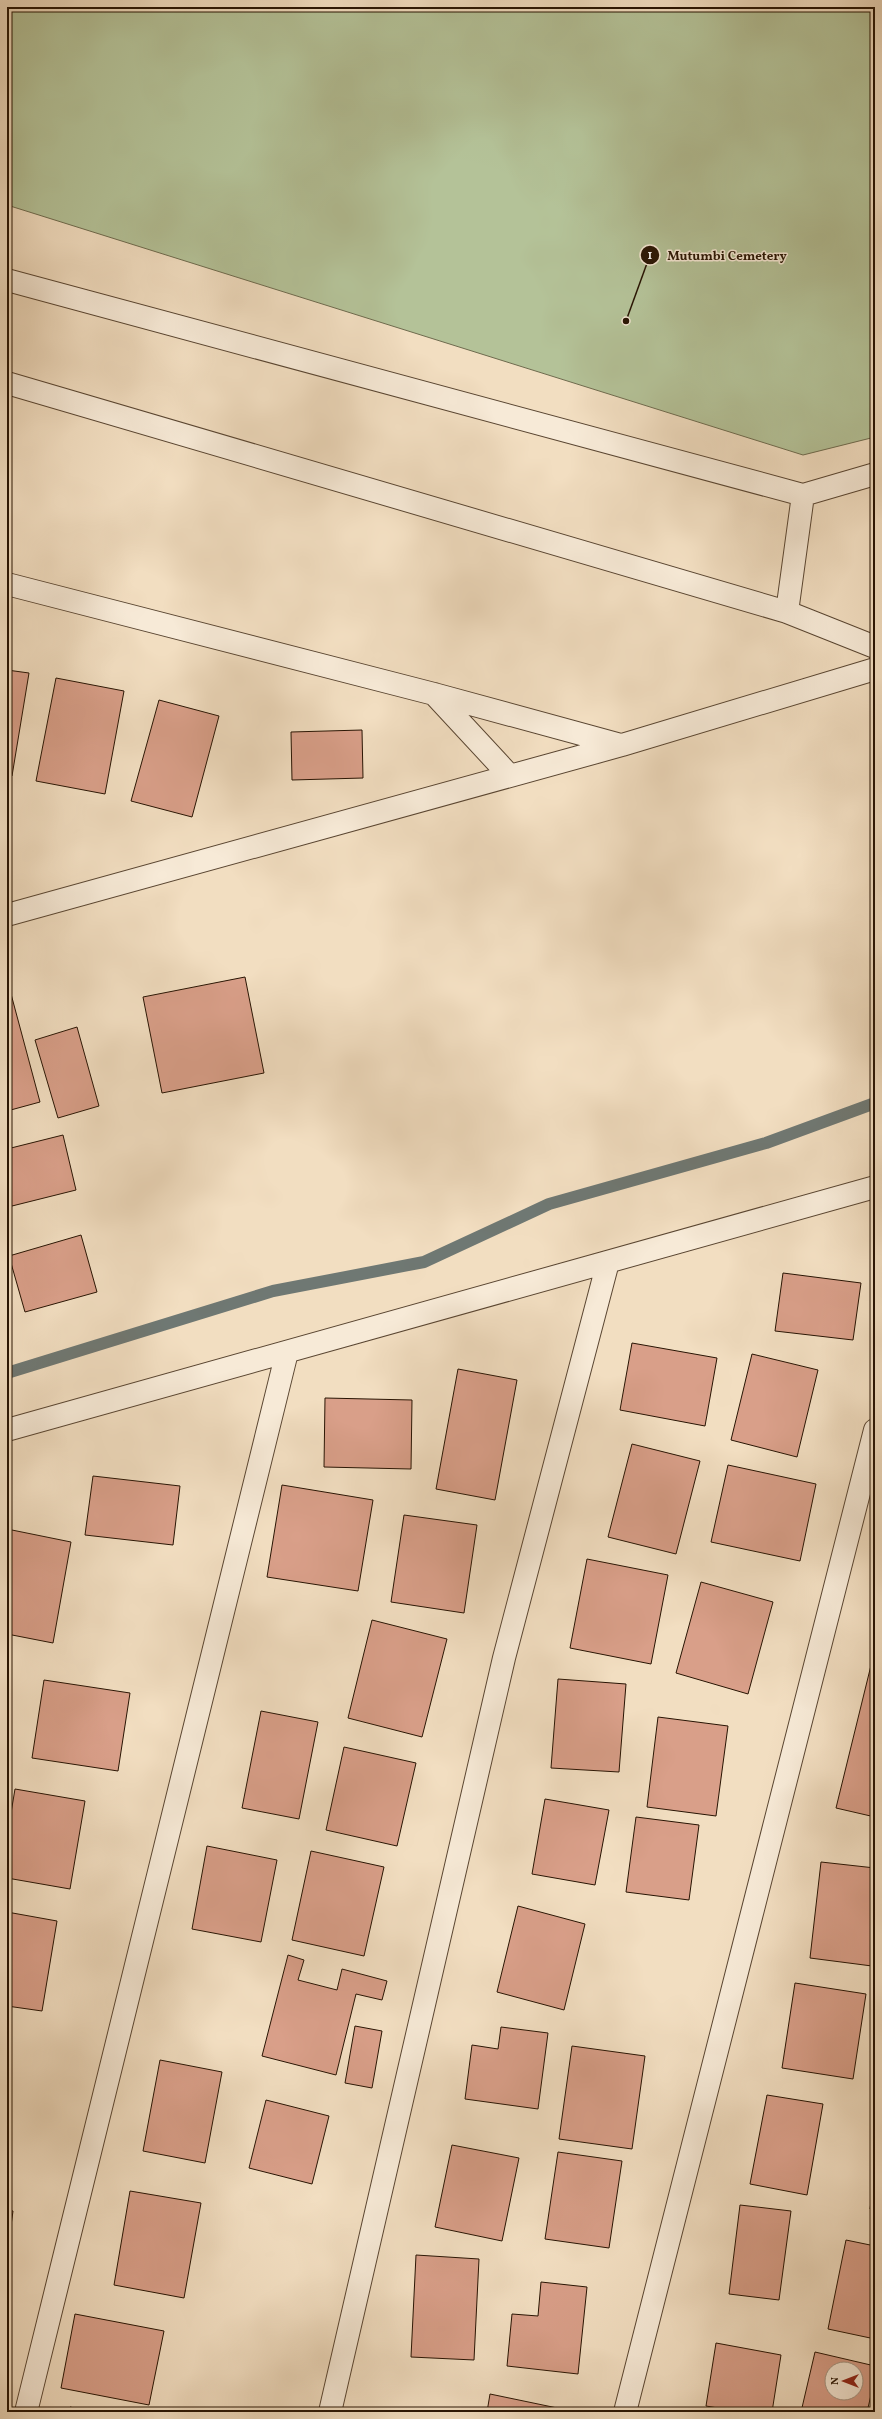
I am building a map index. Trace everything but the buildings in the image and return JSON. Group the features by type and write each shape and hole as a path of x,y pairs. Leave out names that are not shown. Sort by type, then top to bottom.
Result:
{"street":[{"path":"7,280 803,495 875,474"},
{"path":"7,383 787,612 875,647"},
{"path":"787,612 803,495"},
{"path":"7,584 434,694 622,745"},
{"path":"7,915 622,745 875,669"},
{"path":"434,694 510,776"},
{"path":"7,1430 875,1187"},
{"path":"330,2412 504,1658 608,1262"},
{"path":"26,2412 287,1352"},
{"path":"625,2412 875,1430"}],"green space":[{"path":"7,7 875,7 875,437 803,455 7,205"}],"waterway":[{"path":"7,1373 273,1291 424,1262 549,1204 766,1143 875,1103"}],"place":[{"name":"Mutumbi Cemetery","path":"626,321"}]}
